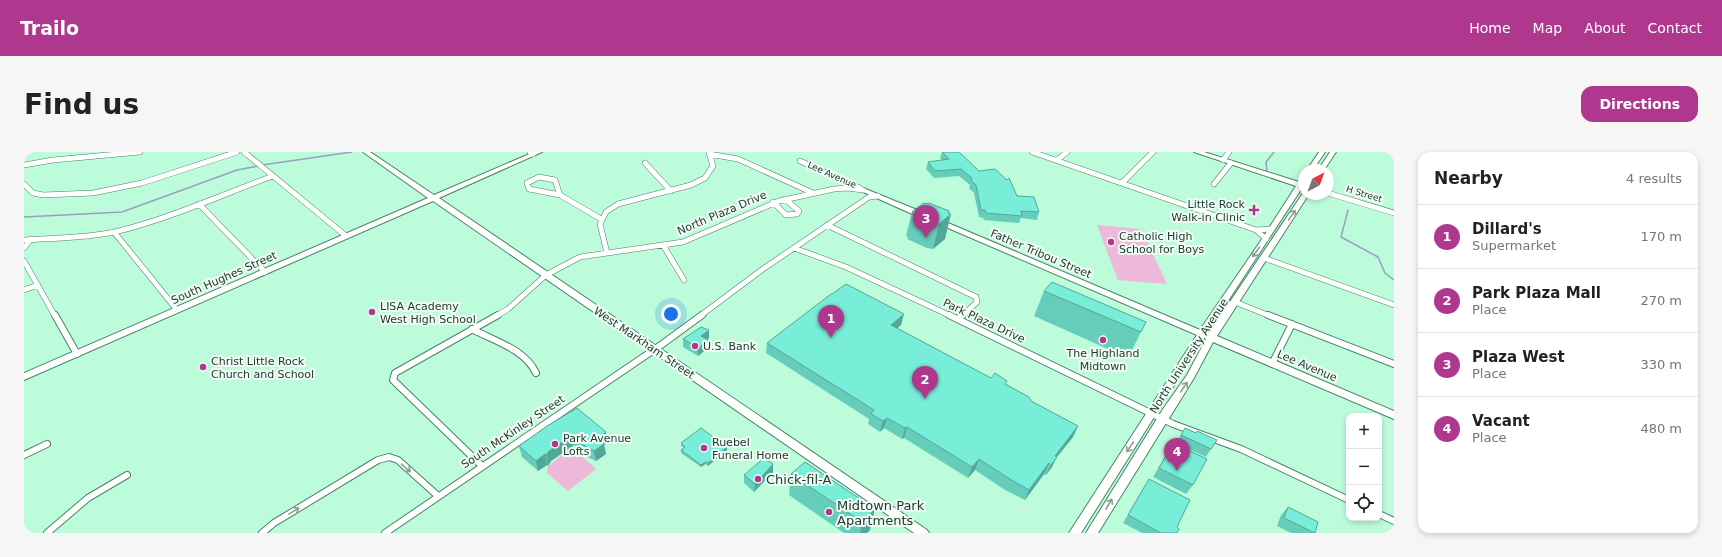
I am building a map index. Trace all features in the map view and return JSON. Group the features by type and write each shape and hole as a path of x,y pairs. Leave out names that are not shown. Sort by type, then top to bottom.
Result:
{"main road":[{"name":"West Markham Street","path":"366,152 923,533"},
{"path":"1197,152 1298,182"},
{"path":"1314,164 1322,152"},
{"path":"1325,164 1333,152"},
{"name":"South Hughes Street","path":"24,377 534,153"},
{"name":"Father Tribou Street","path":"863,190 1211,338"},
{"name":"North University Avenue","path":"1075,533 1202,334 1298,190"},
{"name":"North University Avenue","path":"1092,533 1162,419 1191,376 1211,338 1236,302 1301,200"},
{"name":"Lee Avenue","path":"1211,338 1394,415"}],"street":[{"path":"24,165 45,161 104,158 140,152"},
{"path":"24,184 33,193 43,195 116,190 154,181 237,152"},
{"path":"244,152 346,236"},
{"path":"1032,152 1256,230 1266,239"},
{"path":"1057,160 1067,152"},
{"path":"1122,183 1153,152"},
{"path":"1223,160 1229,152"},
{"path":"607,253 600,229 600,219 607,211 622,202 671,191 691,185 706,177 713,166 709,153 738,159 813,193"},
{"name":"Lee Avenue","path":"800,161 863,190"},
{"path":"1214,184 1231,162"},
{"path":"645,163 671,191"},
{"path":"24,240 74,237 114,232 149,222 273,176"},
{"path":"560,195 557,182 550,178 536,178 527,183 527,186 532,190 560,195 600,219"},
{"name":"North Plaza Drive","path":"482,466 393,380 392,377 395,373 515,304 546,275 580,257 663,245 690,239 773,202 785,199 841,189 863,190"},
{"name":"H Street","path":"1334,195 1394,213"},
{"name":"South McKinley Street","path":"385,533 654,349 827,225 867,198 878,196"},
{"path":"773,202 783,212 792,216 797,214 799,211 785,199"},
{"path":"199,204 265,272"},
{"path":"827,225 954,285 974,296 978,300 958,319"},
{"path":"1256,230 1272,229"},
{"path":"114,232 177,310"},
{"path":"24,248 31,239"},
{"path":"663,245 684,280"},
{"name":"Park Plaza Drive","path":"794,248 846,267 958,319 1151,414 1240,449 1346,499"},
{"path":"1264,258 1394,305"},
{"path":"24,261 77,354"},
{"path":"24,290 38,285"},
{"path":"1236,302 1394,364"},
{"path":"1272,364 1292,324"},
{"path":"472,329 526,358 534,367 536,373"},
{"path":"24,455 47,444"},
{"path":"262,533 274,524 378,460 389,457 398,460 438,496"},
{"path":"47,533 88,498 127,475"},
{"path":"1382,515 1394,521"}],"shaded area":[{"path":"1097,225 1141,229 1167,284 1118,280"},
{"path":"572,447 596,469 568,491 547,473 548,466"}],"building":[{"path":"942,152 959,152 979,171 995,169 1007,180 1009,178 1017,196 1034,197 1039,212 1021,211 1022,216 986,213 985,210 981,210 976,185 971,180 972,178 961,169 935,171 928,162 949,159"},
{"path":"924,203 929,203 949,211 948,213 951,214 939,224 913,215 914,214 912,212"},
{"path":"1052,282 1146,322 1141,332 1044,291"},
{"path":"846,284 904,314 891,325 991,378 995,373 1007,381 1005,384 1029,397 1031,401 1078,426 1055,456 1057,457 1051,465 1049,463 1029,490 979,459 972,467 907,427 905,428 887,418 883,421 871,414 874,410 767,343"},
{"path":"701,327 709,330 701,336 708,340 698,348 683,339"},
{"path":"577,408 606,432 597,439 604,444 594,451 585,446 572,435 536,461 519,446 547,426"},
{"name":"Ruebel Funeral Home","path":"701,428 727,447 708,463 705,462 701,465 681,450 685,447 681,443"},
{"path":"1185,428 1196,433 1197,431 1217,440 1211,449 1181,435"},
{"path":"1173,443 1207,459 1193,485 1159,468"},
{"path":"764,458 773,464 755,484 744,475"},
{"path":"805,462 875,509 862,522 791,474"},
{"path":"1149,479 1190,500 1177,527 1179,529 1177,533 1161,533 1128,515"},
{"path":"1288,507 1318,522 1315,533 1284,518"}],"waterway":[{"path":"262,165 352,152"},
{"path":"1267,172 1266,162 1274,152"},
{"path":"24,217 122,212 237,170 258,166"},
{"path":"1348,210 1341,237 1378,257 1385,273 1394,280"}],"place":[{"name":"Little Rock Walk-in Clinic","path":"1254,210"},
{"name":"Plaza West","path":"926,238"},
{"name":"Catholic High School for Boys","path":"1111,242"},
{"name":"LISA Academy West High School","path":"372,312"},
{"name":"Dillard's","path":"831,338"},
{"name":"The Highland Midtown","path":"1103,340"},
{"name":"U.S. Bank","path":"695,346"},
{"name":"Christ Little Rock Church and School","path":"203,367"},
{"name":"Park Plaza Mall","path":"925,399"},
{"name":"Park Avenue Lofts","path":"555,444"},
{"name":"Ruebel Funeral Home","path":"704,448"},
{"name":"Vacant","path":"1177,471"},
{"name":"Chick-fil-A","path":"758,479"},
{"name":"Midtown Park Apartments","path":"829,512"}]}
